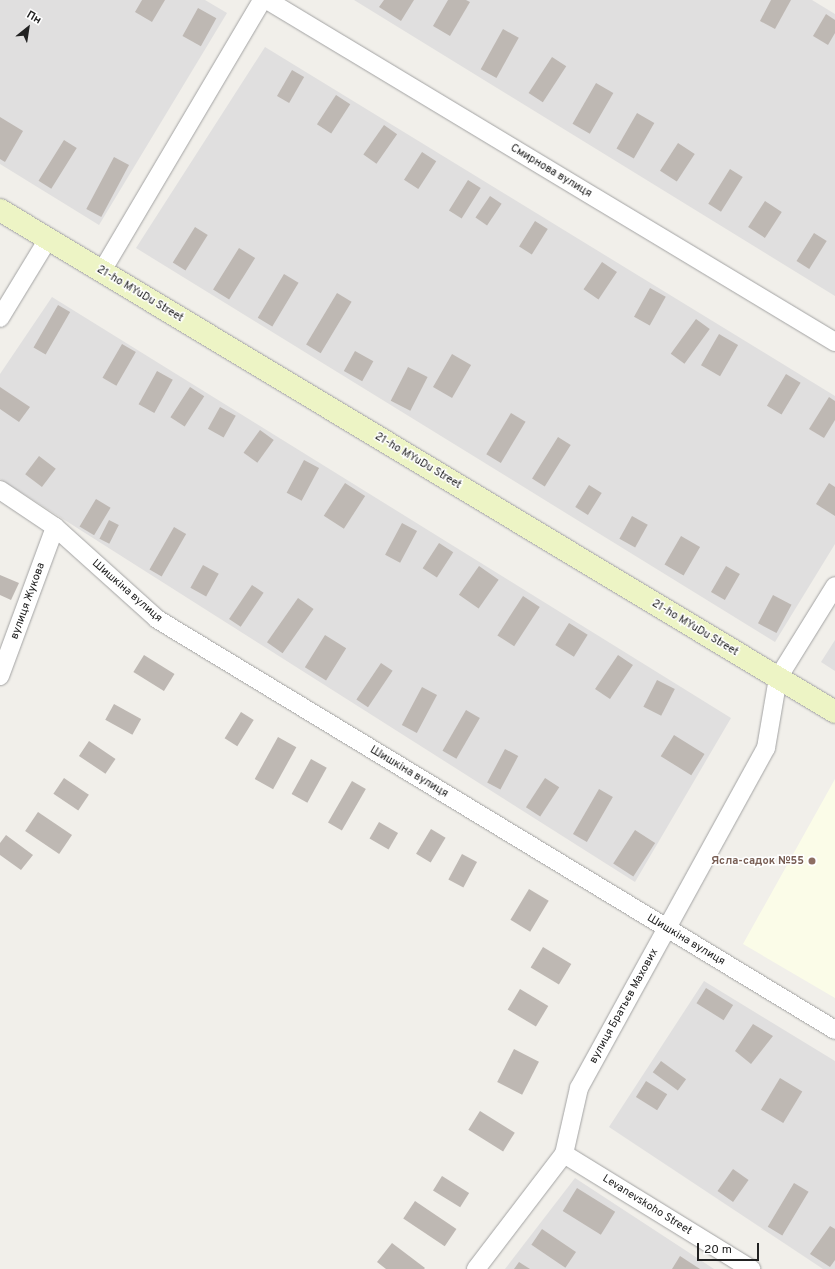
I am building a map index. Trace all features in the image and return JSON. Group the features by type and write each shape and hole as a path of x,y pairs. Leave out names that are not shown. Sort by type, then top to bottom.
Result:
{"street":[{"path":"102,271 262,0"},
{"name":"Смирнова вулиця","path":"267,0 835,342"},
{"name":"21-ho MYuDu Street","path":"0,210 835,712"},
{"path":"0,318 48,239"},
{"name":"Шишкіна вулиця","path":"0,490 55,526 157,619 835,1030"},
{"name":"вулиця Жукова","path":"0,676 55,526"},
{"name":"вулиця Братьєв Махових","path":"476,1269 564,1154 579,1088 668,929 766,748 778,678 835,586"},
{"name":"Levanevskoho Street","path":"564,1154 748,1268"}],"shaded area":[{"path":"0,0 205,0 227,13 99,225 0,164"},
{"path":"354,0 812,0 835,14 835,296"},
{"path":"265,47 835,396 835,544 775,642 136,248"},
{"path":"52,297 731,718 635,882 0,479 0,374"},
{"path":"835,640 835,671 821,662"},
{"name":"Ясла-садок №55","path":"835,779 835,998 743,944"},
{"path":"704,981 835,1061 835,1269 823,1269 609,1127"},
{"path":"575,1178 714,1269 505,1269"}],"building":[{"path":"142,0 165,0 152,22 135,12"},
{"path":"384,0 414,0 401,21 379,7"},
{"path":"448,0 466,0 470,2 450,36 433,26"},
{"path":"771,0 791,0 775,29 760,21"},
{"path":"198,8 216,18 201,46 182,36"},
{"path":"826,14 835,20 835,33 828,45 813,36"},
{"path":"503,29 519,38 496,78 481,69"},
{"path":"552,57 566,66 543,102 529,93"},
{"path":"292,70 304,77 289,103 277,96"},
{"path":"596,83 613,93 590,134 572,124"},
{"path":"336,95 350,104 331,134 317,124"},
{"path":"637,113 654,123 634,159 616,149"},
{"path":"0,117 23,131 5,162 0,159"},
{"path":"384,125 397,134 376,164 363,154"},
{"path":"64,140 77,148 51,189 39,181"},
{"path":"678,143 695,154 677,182 660,171"},
{"path":"422,152 436,161 418,189 404,180"},
{"path":"114,157 129,165 101,217 86,209"},
{"path":"730,169 743,177 721,212 708,204"},
{"path":"468,180 481,188 462,218 449,211"},
{"path":"490,196 502,204 487,225 475,218"},
{"path":"765,201 782,212 765,238 748,227"},
{"path":"535,221 548,229 532,254 519,246"},
{"path":"195,227 208,235 185,271 173,263"},
{"path":"814,233 827,241 809,269 797,261"},
{"path":"239,248 255,258 229,300 213,290"},
{"path":"602,262 617,272 598,299 584,289"},
{"path":"284,274 299,283 272,326 258,318"},
{"path":"650,288 666,297 650,326 634,317"},
{"path":"337,293 352,302 321,353 306,344"},
{"path":"58,305 70,312 46,354 34,347"},
{"path":"696,319 710,329 684,364 671,354"},
{"path":"719,334 738,345 720,376 701,365"},
{"path":"122,344 136,352 116,386 103,378"},
{"path":"355,351 373,361 362,381 344,371"},
{"path":"452,354 471,365 452,398 433,387"},
{"path":"408,367 428,377 410,411 391,401"},
{"path":"157,371 173,380 154,413 139,404"},
{"path":"786,374 801,383 782,414 767,406"},
{"path":"0,387 30,407 19,422 0,409"},
{"path":"190,387 204,396 185,426 170,417"},
{"path":"829,397 835,401 835,420 824,438 809,429"},
{"path":"220,407 236,416 224,438 208,429"},
{"path":"511,413 526,422 501,463 486,454"},
{"path":"260,430 274,440 257,463 244,453"},
{"path":"558,437 571,445 545,487 532,479"},
{"path":"39,456 56,469 42,487 25,474"},
{"path":"304,460 319,468 302,501 287,493"},
{"path":"345,483 365,496 344,529 324,516"},
{"path":"829,483 835,487 835,516 816,504"},
{"path":"589,485 602,493 588,515 575,507"},
{"path":"96,499 111,508 94,535 80,526"},
{"path":"632,516 648,525 635,547 619,539"},
{"path":"109,520 119,525 109,544 99,539"},
{"path":"402,523 417,531 400,563 385,555"},
{"path":"174,527 186,534 162,576 150,569"},
{"path":"681,536 700,547 684,576 664,565"},
{"path":"439,543 453,552 437,577 423,568"},
{"path":"203,565 219,574 206,596 190,588"},
{"path":"479,566 499,580 479,608 459,595"},
{"path":"726,566 740,574 725,600 711,592"},
{"path":"0,575 19,583 11,600 0,595"},
{"path":"252,585 264,593 241,627 229,619"},
{"path":"773,595 792,605 777,633 758,623"},
{"path":"523,596 540,607 514,646 497,635"},
{"path":"298,598 314,609 283,653 267,642"},
{"path":"569,623 588,635 574,657 555,645"},
{"path":"325,635 346,648 326,680 305,667"},
{"path":"144,655 175,674 164,691 133,672"},
{"path":"618,655 633,665 610,699 595,689"},
{"path":"381,663 393,671 368,707 356,699"},
{"path":"657,680 675,689 661,716 643,707"},
{"path":"422,687 437,695 417,733 402,725"},
{"path":"114,704 141,719 132,735 105,720"},
{"path":"466,710 480,718 456,759 442,751"},
{"path":"241,712 254,720 237,746 225,738"},
{"path":"674,735 705,754 691,775 661,756"},
{"path":"278,737 296,747 273,789 255,779"},
{"path":"89,741 116,759 105,774 79,756"},
{"path":"505,749 518,756 500,790 487,783"},
{"path":"311,759 327,768 307,803 292,794"},
{"path":"64,778 89,795 78,811 53,794"},
{"path":"545,778 559,787 540,817 526,807"},
{"path":"352,781 366,789 342,831 328,823"},
{"path":"599,789 613,797 587,842 573,834"},
{"path":"38,812 72,835 59,854 25,831"},
{"path":"379,822 398,833 389,849 370,838"},
{"path":"431,829 446,838 431,863 416,854"},
{"path":"635,830 655,843 633,877 613,864"},
{"path":"6,835 33,855 21,870 0,855 0,843"},
{"path":"462,854 477,862 463,888 448,880"},
{"path":"529,889 549,901 530,932 510,920"},
{"path":"543,947 571,964 559,985 531,968"},
{"path":"706,988 733,1005 724,1020 696,1003"},
{"path":"520,989 548,1006 536,1027 508,1010"},
{"path":"753,1024 773,1036 751,1064 735,1051"},
{"path":"514,1049 539,1062 522,1095 497,1082"},
{"path":"661,1061 686,1079 678,1091 653,1072"},
{"path":"780,1078 802,1091 783,1123 761,1110"},
{"path":"646,1081 667,1094 657,1110 636,1097"},
{"path":"480,1111 515,1133 503,1151 468,1130"},
{"path":"733,1169 749,1180 733,1202 718,1191"},
{"path":"442,1176 469,1193 460,1207 433,1190"},
{"path":"794,1183 809,1192 782,1235 768,1227"},
{"path":"577,1188 615,1212 601,1235 563,1211"},
{"path":"415,1201 456,1229 445,1246 403,1218"},
{"path":"830,1226 835,1229 835,1260 830,1267 810,1254"},
{"path":"542,1229 576,1252 565,1268 531,1245"},
{"path":"392,1243 425,1268 386,1269 377,1262"},
{"path":"680,1256 700,1269 672,1269"},
{"path":"519,1262 530,1269 514,1269"}],"place":[{"name":"Ясла-садок №55","path":"812,861"}]}
